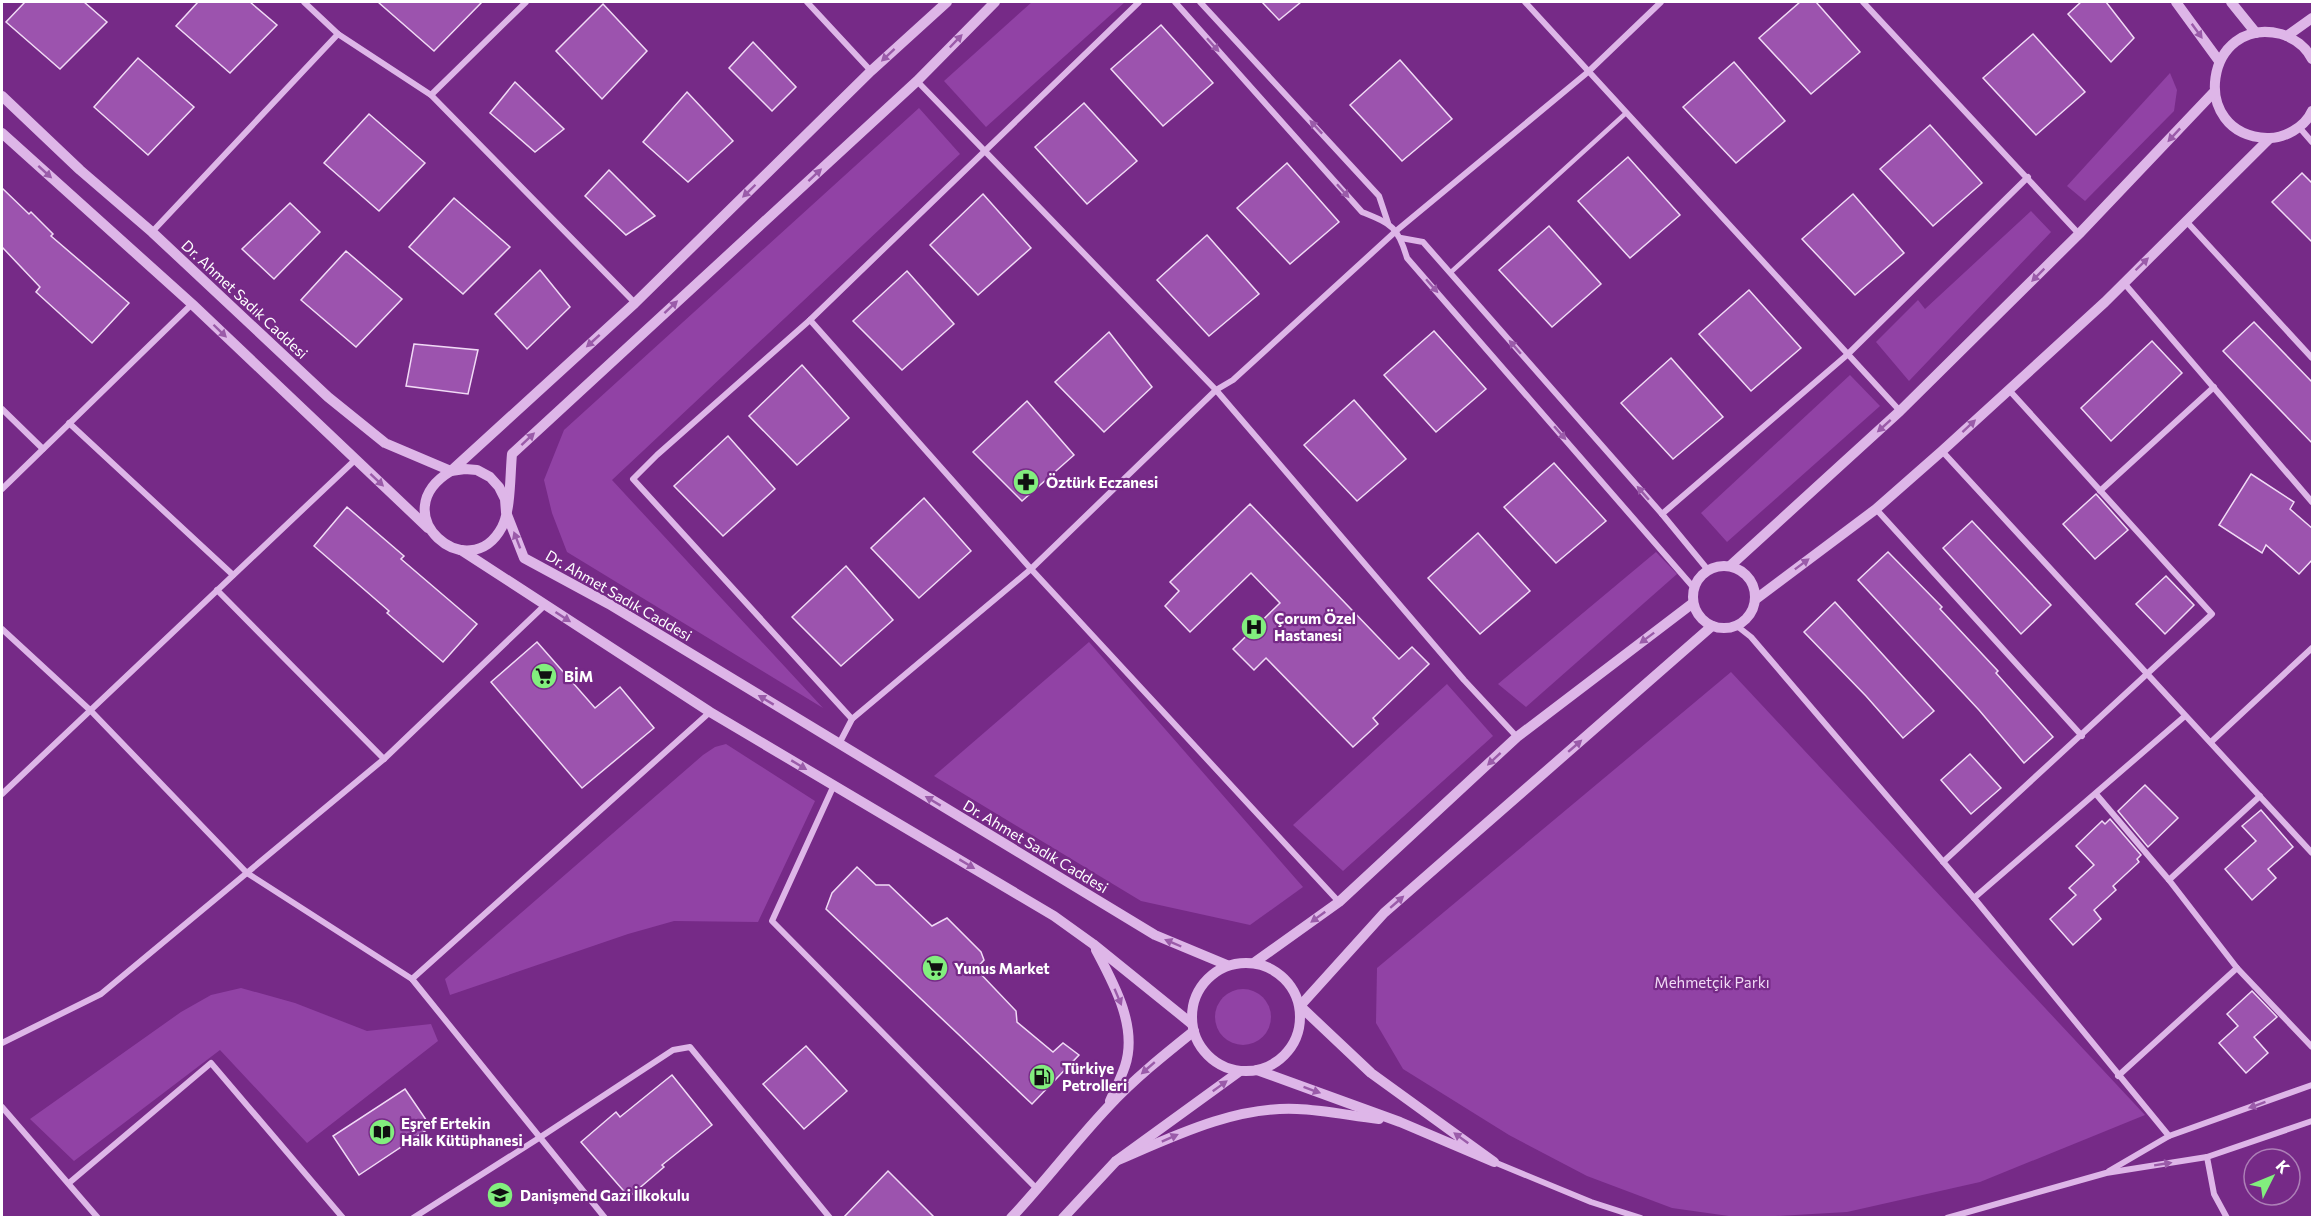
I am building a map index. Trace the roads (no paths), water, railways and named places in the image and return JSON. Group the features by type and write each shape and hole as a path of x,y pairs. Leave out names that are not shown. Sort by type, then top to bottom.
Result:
{"street":[{"path":"304,2 338,34 431,95 635,303"},
{"path":"431,95 526,2"},
{"path":"807,2 872,71"},
{"path":"429,528 425,515 425,502 430,489 439,478 450,471 635,303 872,71 947,2"},
{"path":"461,550 474,549 487,544 503,525 512,454 918,81 995,2"},
{"path":"852,718 633,479 657,455 810,320 1139,2"},
{"path":"1175,2 1362,212 1388,223 1396,231 1401,238 1407,258 1694,588"},
{"path":"1200,2 1379,196 1388,223"},
{"path":"1525,2 1846,355 1900,411"},
{"path":"839,744 852,718 1031,569 1216,390 1233,380 1396,231 1588,72 1661,2"},
{"path":"1863,2 2079,234"},
{"path":"2176,2 2219,61"},
{"path":"2230,2 2256,33"},
{"path":"2287,36 2313,18"},
{"path":"2313,59 2300,44 2287,36 2271,32 2256,33 2234,43 2219,61 2214,76 2214,92 2218,107 2239,131 2254,137 2270,138 2285,135 2299,127 2313,111"},
{"path":"152,232 338,34"},
{"path":"918,81 1216,390 1464,680 1517,737"},
{"path":"1730,566 1900,411 2079,234 2214,92"},
{"name":"Dr. Ahmet Sadık Caddesi","path":"2,96 80,170 152,232 328,398 385,443 450,471 477,470 490,477 499,487 505,499 506,512 524,558 609,604 1155,935 1227,965"},
{"path":"2299,127 2313,142"},
{"path":"2,132 192,304 443,543 461,550 710,712 1054,916 1093,944 1193,1027"},
{"path":"1755,599 1876,509 1941,451 2124,282 2270,138"},
{"path":"1662,514 1846,355 2028,177"},
{"path":"2186,221 2313,358"},
{"path":"1401,238 1423,242 1662,514 1708,570"},
{"path":"2124,282 2313,502"},
{"path":"2,489 192,304"},
{"path":"810,320 1031,569 1339,902"},
{"path":"2100,491 2214,387"},
{"path":"1943,862 2212,614 2008,390"},
{"path":"2,410 43,449"},
{"path":"69,423 233,575"},
{"path":"1941,451 2312,852"},
{"path":"2,794 355,460"},
{"path":"1876,509 2082,736"},
{"path":"1719,566 1730,566 1749,578 1755,591 1755,599 1750,615 1737,626 1724,629 1712,626 1700,617 1693,603 1694,588 1708,570 1719,566"},
{"path":"217,590 384,759"},
{"path":"1256,962 1339,902 1517,737 1693,603"},
{"path":"2,1043 101,994 384,759 544,606"},
{"path":"1300,1006 1384,913 1712,626"},
{"path":"1737,626 1751,637 1974,898 2169,1136"},
{"path":"2,629 91,711 247,873 412,979 605,1218"},
{"path":"2211,742 2313,648"},
{"path":"412,979 710,712"},
{"path":"1974,898 2185,716"},
{"path":"834,785 772,921 1038,1190"},
{"path":"2096,794 2169,880 2237,968 2313,1047"},
{"path":"2169,880 2260,796"},
{"path":"1093,944 1125,1013 1128,1041 1126,1065 1107,1107"},
{"path":"1241,962 1256,962 1285,977 1294,990 1300,1006 1299,1034 1292,1047 1276,1062 1257,1070 1240,1071 1216,1062 1198,1043 1193,1027 1192,1009 1196,995 1204,982 1214,972 1227,965 1241,962"},
{"path":"2118,1076 2237,968"},
{"path":"1300,1006 1371,1073 1494,1162"},
{"path":"1011,1218 1038,1190 1107,1107 1193,1027"},
{"path":"413,1218 673,1050 690,1047 830,1218"},
{"path":"69,1183 211,1063 343,1218"},
{"path":"1257,1070 1400,1122 1591,1202 1641,1218"},
{"path":"1063,1218 1116,1161 1240,1071"},
{"path":"2106,1173 2169,1136 2313,1085"},
{"path":"2,1107 98,1218"},
{"path":"1116,1161 1193,1128 1251,1113 1295,1109 1400,1122"},
{"path":"1947,1218 2106,1173 2207,1156 2313,1121"},
{"path":"2207,1156 2214,1194 2227,1218"}],"lane":[{"path":"1449,273 1626,113"}],"place":[{"name":"Öztürk Eczanesi","path":"1026,482"},
{"name":"Çorum Özel Hastanesi","path":"1254,627"},
{"name":"BİM","path":"544,676"},
{"name":"Yunus Market","path":"935,968"},
{"name":"Türkiye Petrolleri","path":"1042,1077"},
{"name":"Eşref Ertekin Halk Kütüphanesi","path":"382,1132"},
{"name":"Danişmend Gazi İlkokulu","path":"500,1195"}],"park label":[{"name":"Mehmetçik Parkı","path":"1712,982"}]}
